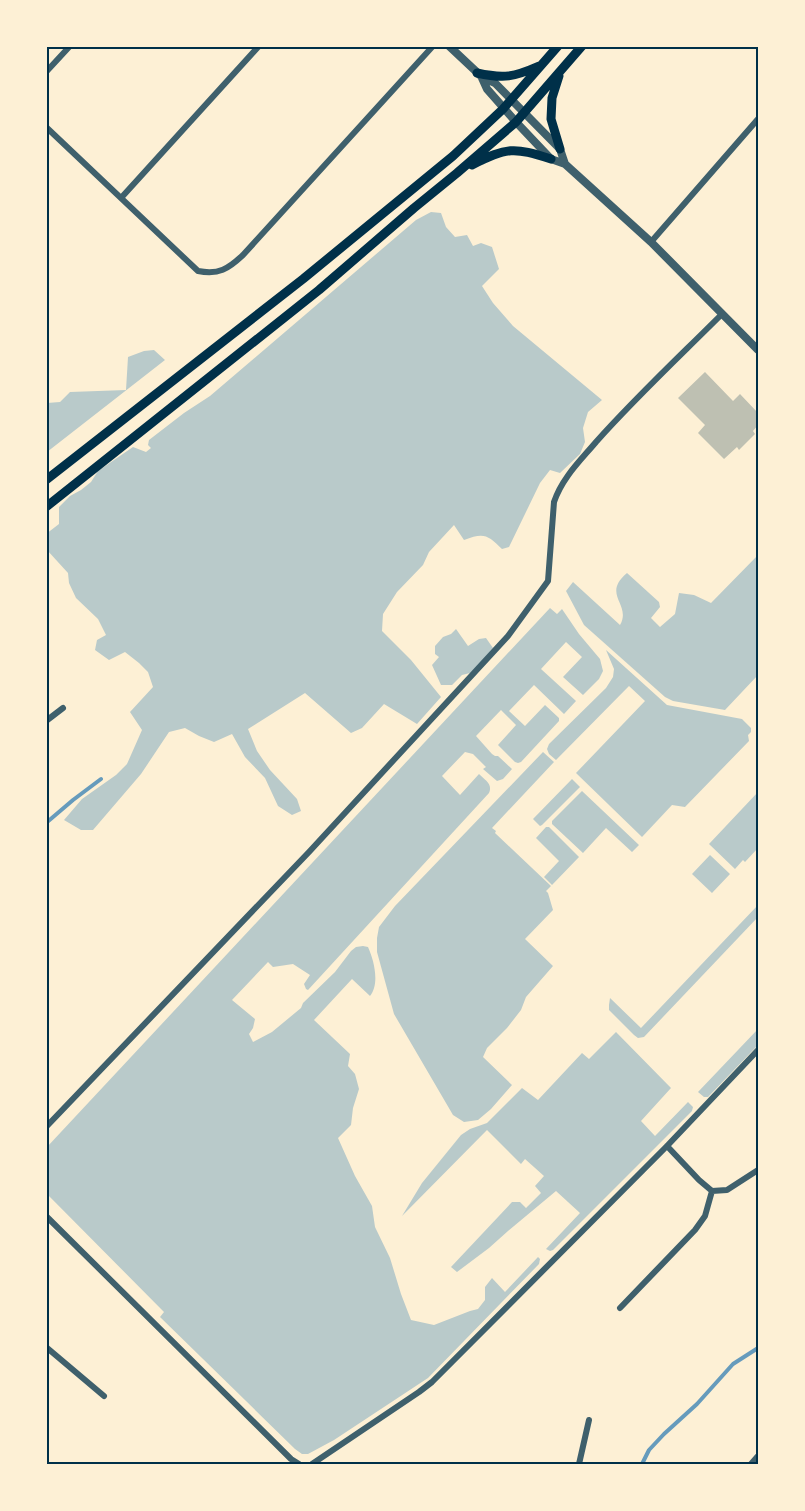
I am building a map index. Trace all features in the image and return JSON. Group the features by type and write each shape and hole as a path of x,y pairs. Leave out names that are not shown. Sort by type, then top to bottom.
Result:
{"main road":[{"path":"46,480 303,279 453,156 503,109 558,46"},
{"path":"46,507 319,290 457,173 516,122 582,46"},
{"path":"479,75 514,76 544,63"},
{"path":"560,72 552,98 551,119 560,149"},
{"path":"457,173 496,153 505,151 530,152 551,159"}],"street":[{"path":"46,72 70,46"},
{"path":"122,198 259,46"},
{"path":"46,127 198,271 222,272 233,265 433,46"},
{"path":"449,46 479,75 503,109 551,159 565,164 651,242 759,350"},
{"path":"479,75 495,83 560,149 565,164"},
{"path":"651,242 759,119"},
{"path":"46,1127 309,852 508,636 548,581 554,502 558,489 619,417 722,314"},
{"path":"46,721 63,708"},
{"path":"312,1464 432,1382 667,1146 759,1050"},
{"path":"667,1146 712,1191 727,1190 759,1170"},
{"path":"620,1308 695,1230 705,1216 712,1191"},
{"path":"46,1216 291,1459 299,1464"},
{"path":"46,1347 104,1396"},
{"path":"579,1464 589,1420"},
{"path":"751,1464 759,1456"}],"shaded area":[{"path":"431,212 441,213 446,227 455,237 467,235 473,246 481,243 492,247 499,269 482,286 493,303 513,326 602,400 588,412 583,428 585,442 580,454 560,473 550,470 540,483 509,547 502,549 485,536 464,540 454,525 429,552 423,565 397,592 383,614 382,631 411,660 441,697 417,724 384,704 362,728 351,733 305,693 248,729 257,751 270,770 297,799 301,811 292,815 278,806 265,778 245,757 232,734 214,742 185,728 169,732 141,774 93,830 81,830 64,820 82,799 116,775 127,764 142,730 130,712 153,687 148,672 125,652 109,660 95,650 97,640 106,635 98,619 76,598 69,583 68,573 47,550 46,534 59,524 59,507 70,496 91,482 98,471 133,447 146,452 151,448 148,445 149,440 210,396 416,220"},
{"path":"154,350 165,360 47,452 47,403 60,402 70,392 126,390 128,357"},
{"path":"758,555 758,675 725,710 673,701 665,697 584,625 566,591 573,582 620,625 623,618 617,587 627,573 659,602 660,607 651,618 660,627 675,614 679,593 694,595 711,603"},
{"path":"550,608 557,614 562,609 600,659 603,671 599,679 583,695 563,677 582,657 566,642 541,669 576,701 564,714 534,685 509,711 525,726 545,705 559,718 559,721 521,762 515,762 498,745 516,725 501,710 476,736 492,754 498,756 512,769 503,779 497,781 483,769 486,767 473,754 465,752 442,776 460,795 479,774 486,780 490,790 308,990 304,984 310,975 293,964 273,967 268,962 232,1000 255,1019 249,1034 253,1042 272,1032 301,1008 303,1003 335,972 351,951 356,947 368,947 374,965 375,979 370,996 352,979 314,1020 350,1054 348,1066 355,1074 359,1089 351,1125 338,1138 372,1206 375,1227 390,1258 411,1320 434,1325 478,1309 485,1300 485,1287 492,1278 505,1292 538,1257 540,1259 539,1264 428,1378 334,1440 308,1454 302,1454 160,1317 164,1312 47,1194 47,1147"},
{"path":"456,629 468,646 479,639 486,638 493,648 470,673 462,675 452,685 441,685 432,665 439,657 435,654 435,646 443,637"},
{"path":"606,650 667,705 742,719 751,728 748,735 749,741 685,807 672,805 642,837 576,773 645,701 629,686 556,760 547,749 549,744 606,688 613,677 614,669"},
{"path":"543,752 554,762 492,828 551,886 546,891 553,910 525,939 553,966 526,997 521,1010 487,1048 483,1057 512,1085 478,1120 464,1122 453,1115 394,1014 377,952 379,927 395,906"},
{"path":"572,779 580,787 540,826 533,819"},
{"path":"582,791 639,845 632,852 606,828 583,853 552,824 552,821"},
{"path":"758,792 758,848 735,869 709,844"},
{"path":"546,827 549,827 579,857 552,885 544,877 559,861 536,838"},
{"path":"710,855 730,874 712,893 692,874"},
{"path":"758,905 758,917 644,1037 638,1038 634,1035 609,1010 610,998 641,1028"},
{"path":"758,1029 758,1045 708,1097 698,1092"},
{"path":"616,1032 671,1088 641,1121 655,1136 688,1102 693,1107 692,1111 553,1250 546,1249 580,1213 556,1191 457,1272 451,1267 512,1202 520,1202 526,1208 541,1193 535,1186 544,1176 525,1159 521,1164 487,1130 402,1216 422,1183 461,1135 487,1123 522,1088 538,1100 582,1053 589,1059"}],"building":[{"path":"705,372 733,401 740,394 758,413 758,425 753,431 755,434 739,450 737,447 724,459 698,433 705,425 678,398"}],"waterway":[{"path":"46,823 101,779"},
{"path":"642,1464 649,1450 697,1404 733,1364 758,1348"}]}
